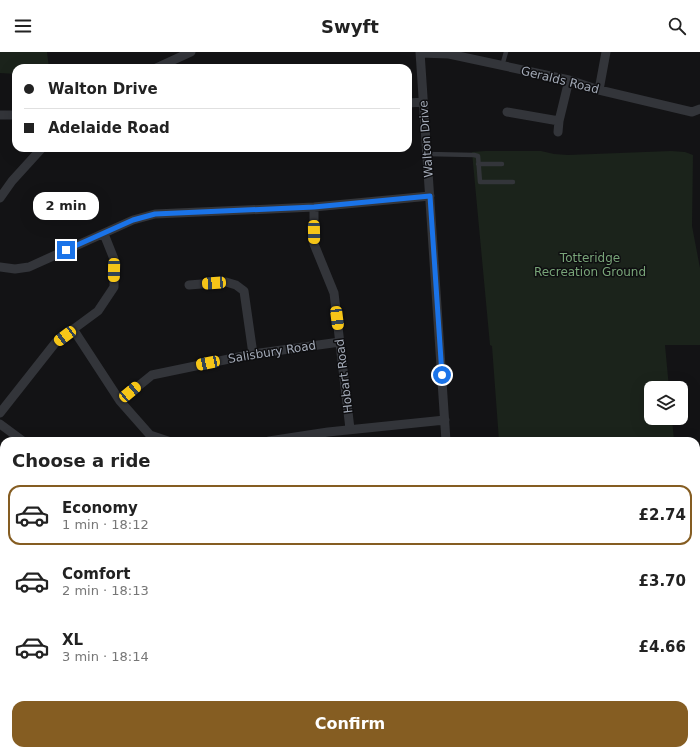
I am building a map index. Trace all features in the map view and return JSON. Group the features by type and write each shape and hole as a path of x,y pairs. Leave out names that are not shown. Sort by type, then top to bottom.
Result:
{"street":[{"path":"165,64 191,52"},
{"name":"Geralds Road","path":"420,52 449,54 569,80 599,90 692,112 700,109"},
{"name":"Walton Drive","path":"420,52 446,437"},
{"path":"599,90 606,52"},
{"path":"558,132 559,121 569,80"},
{"path":"412,103 424,102"},
{"path":"507,112 559,121"},
{"path":"0,115 12,115"},
{"path":"0,198 12,181 38,152"},
{"path":"0,267 15,269 28,267 133,220 155,214 314,207 430,196"},
{"name":"Hobart Road","path":"314,207 314,244 334,293 350,429"},
{"path":"0,413 56,342 98,311 114,288 114,260 104,234"},
{"path":"189,285 226,282 236,285 244,291 253,354"},
{"path":"73,329 120,401 150,434 158,437"},
{"name":"Salisbury Road","path":"120,401 152,375 253,354 340,342"},
{"path":"316,437 328,436 350,429 445,420"},
{"path":"0,424 18,437"}],"lane":[{"path":"502,66 506,52"},
{"path":"427,154 478,156 480,182 513,182"},
{"path":"478,164 502,164"}],"green space":[{"path":"0,52 47,52 48,64 12,64 12,74 0,73"},
{"name":"Totteridge Recreation Ground","path":"541,151 568,155 671,151 685,152 693,155 692,226 700,268 700,345 665,345 668,381 644,381 644,425 673,425 674,437 499,437 492,346 490,345 472,152"}],"route":[{"path":"66,250 133,220 155,214 314,207 430,196 442,375"}]}
